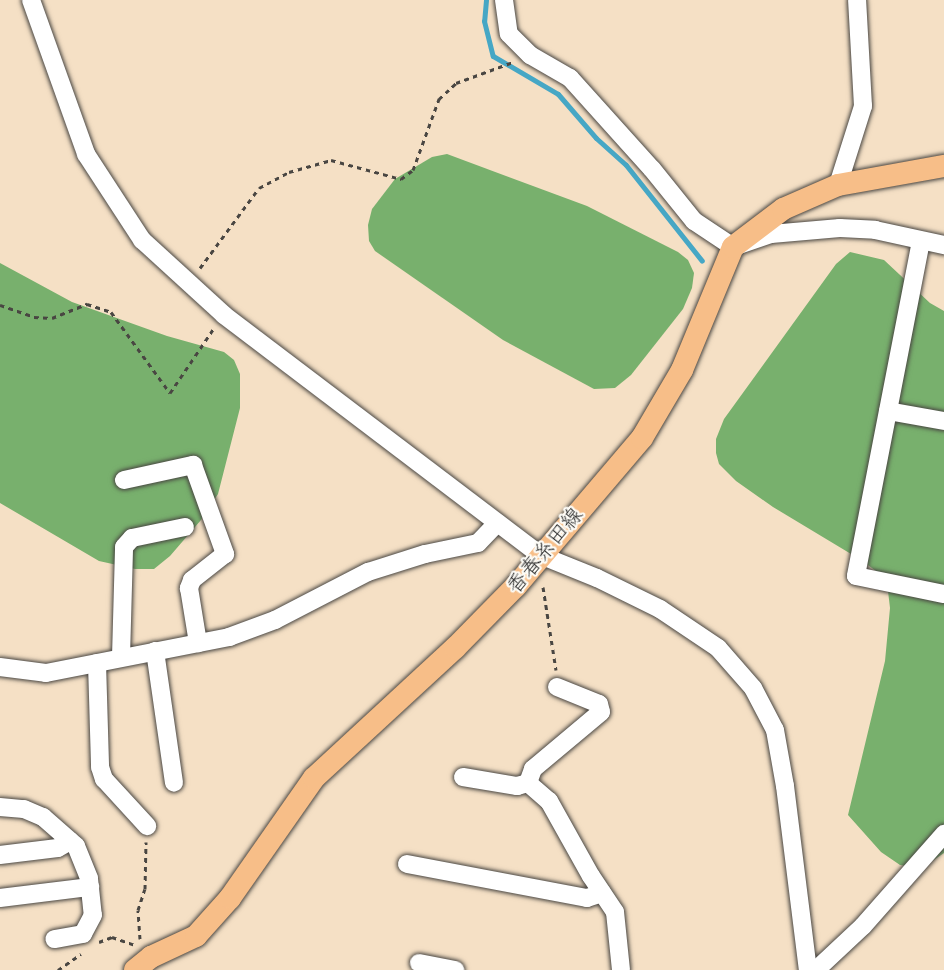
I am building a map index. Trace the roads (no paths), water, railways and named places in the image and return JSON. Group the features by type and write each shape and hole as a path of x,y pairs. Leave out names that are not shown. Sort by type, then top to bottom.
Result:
{"main road":[{"path":"733,247 783,209 838,185 944,166"},
{"name":"香春糸田線","path":"135,970 151,957 196,936 230,898 314,778 455,648 516,586 540,555 642,438 682,370 733,247"}],"street":[{"path":"31,0 86,154 142,240 189,285 224,315 540,555 597,578 660,609 718,648 753,688 775,730 785,786 808,970"},
{"path":"504,0 509,34 530,55 570,78 652,169 694,221 733,247 771,234 840,228 875,230 944,245"},
{"path":"838,185 863,106 857,0"},
{"path":"921,241 856,576 944,594"},
{"path":"888,411 944,421"},
{"path":"124,480 193,465 225,554 192,580 189,588 198,643"},
{"path":"0,667 45,673 250,631 368,572 426,554 478,543 497,523"},
{"path":"120,657 124,547 132,538 185,527"},
{"path":"155,651 174,783"},
{"path":"97,663 100,768 104,779 147,826"},
{"path":"528,783 533,770 601,712 599,704 557,687"},
{"path":"463,777 517,786 528,783"},
{"path":"528,783 549,801 615,912 621,970"},
{"path":"0,807 24,809 44,817 76,846 90,887 93,915 83,934 54,939"},
{"path":"816,970 863,926 944,834"},
{"path":"0,855 57,848 70,841"},
{"path":"406,864 587,898 602,893"},
{"path":"0,898 90,887"},
{"path":"419,963 456,970"}],"waterway":[{"path":"486,0 484,21 493,56 558,94 596,138 626,165 702,261"}]}
